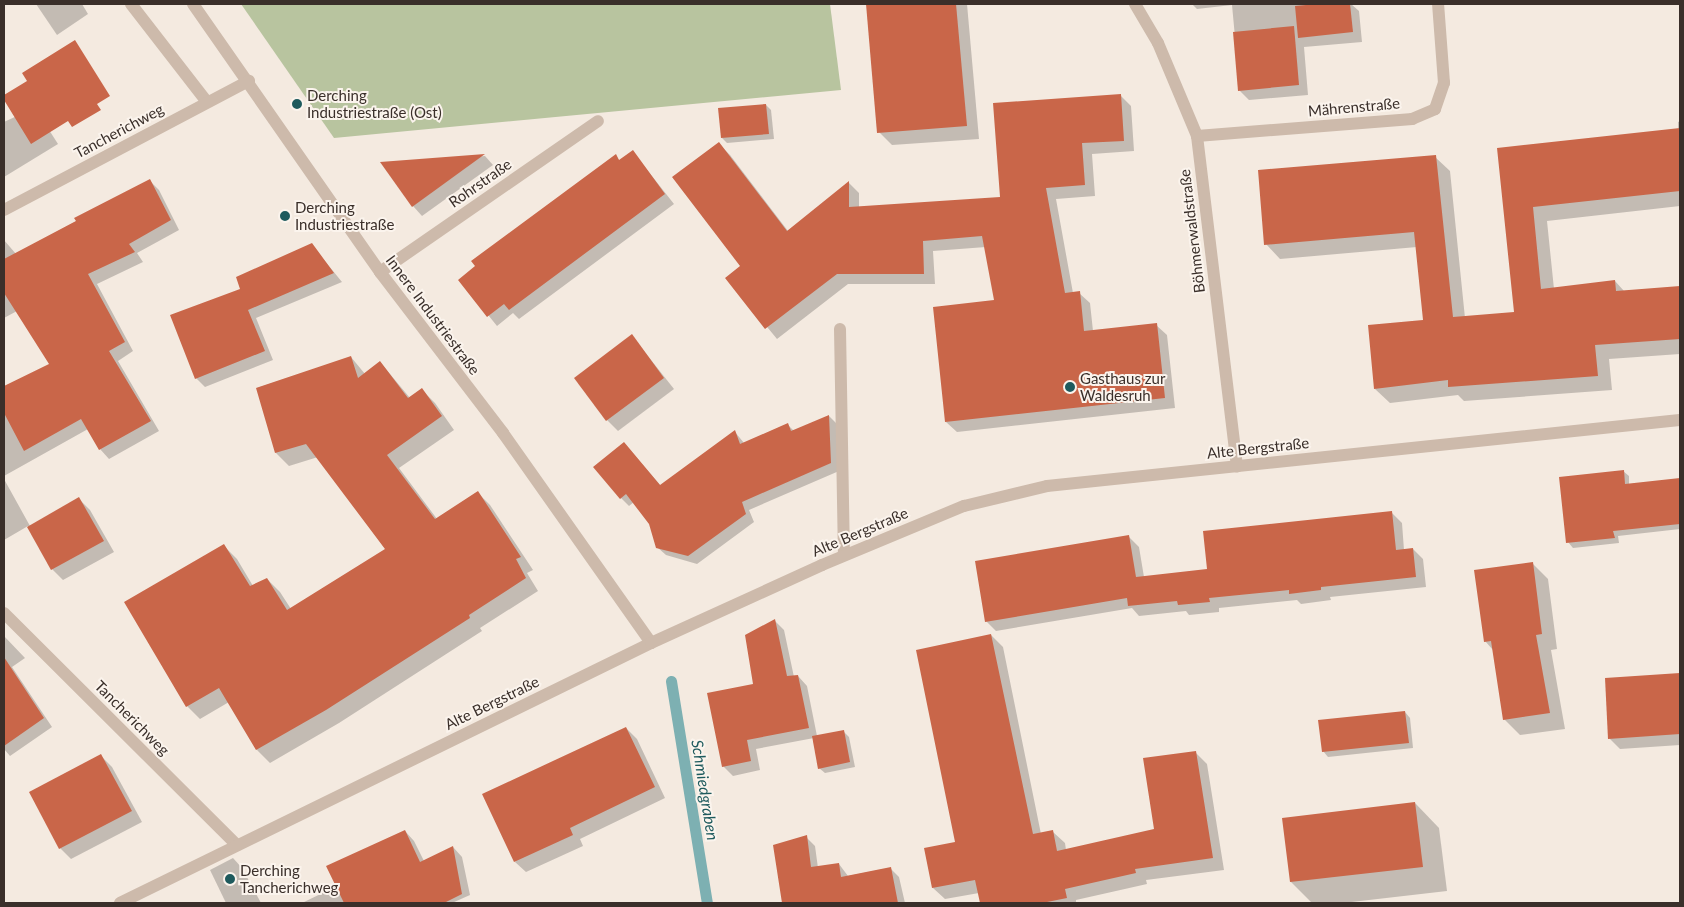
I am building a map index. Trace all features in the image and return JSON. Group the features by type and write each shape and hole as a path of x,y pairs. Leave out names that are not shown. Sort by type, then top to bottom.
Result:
{"street":[{"path":"131,4 207,102"},
{"name":"Innere Industriestraße","path":"193,4 249,81 380,272 503,433 650,643"},
{"name":"Böhmerwaldstraße","path":"1135,4 1158,43 1197,136 1237,467"},
{"name":"Mährenstraße","path":"1197,136 1412,119 1435,109 1444,83 1438,4"},
{"name":"Tancherichweg","path":"4,210 249,81"},
{"name":"Rohrstraße","path":"380,272 598,121"},
{"path":"840,329 844,556"},
{"name":"Alte Bergstraße","path":"120,903 650,643 844,556 964,506 1047,486 1680,420"},
{"name":"Tancherichweg","path":"4,614 237,845"}],"green space":[{"path":"241,4 830,4 841,90 334,138"}],"building":[{"path":"866,4 956,4 967,126 877,133"},
{"path":"1350,4 1353,32 1298,38 1295,6"},
{"path":"1294,26 1299,85 1238,91 1233,32"},
{"path":"75,40 110,96 97,104 101,110 72,127 68,121 31,144 4,100 4,95 27,81 22,73"},
{"path":"1121,94 1124,141 1082,143 1085,185 1046,188 1065,293 1080,291 1084,331 1157,323 1165,398 945,422 933,307 994,300 982,236 923,241 924,274 837,274 765,329 725,278 740,266 672,177 719,142 787,231 849,181 849,207 1000,197 993,103"},
{"path":"766,104 769,134 721,138 718,108"},
{"path":"1680,128 1680,191 1533,207 1541,289 1615,280 1616,291 1680,286 1680,339 1595,345 1598,376 1448,387 1448,380 1374,389 1368,325 1423,320 1414,232 1264,245 1258,170 1436,155 1453,317 1514,312 1497,148"},
{"path":"633,150 665,194 509,310 504,304 487,317 458,280 475,266 471,261 616,154 619,160"},
{"path":"485,154 412,207 380,162"},
{"path":"150,179 171,220 129,244 135,252 88,274 125,342 109,351 151,421 99,450 81,419 24,451 4,413 4,386 49,364 4,293 4,259 76,221 74,218"},
{"path":"312,243 334,273 248,310 265,351 195,379 170,315 240,289 236,277"},
{"path":"632,334 664,378 606,421 574,378"},
{"path":"351,356 358,378 380,361 408,398 422,388 442,416 387,455 435,519 478,491 521,557 516,559 526,578 469,615 470,618 326,710 256,750 219,688 186,707 124,602 224,544 250,586 267,578 287,610 385,549 306,444 275,453 256,388"},
{"path":"829,415 831,463 742,502 746,514 688,556 656,548 649,524 626,494 620,499 593,467 624,442 660,485 735,430 740,444 788,423 791,431"},
{"path":"1624,470 1625,484 1680,478 1680,524 1613,531 1615,538 1566,543 1559,477"},
{"path":"79,497 104,541 51,570 27,527"},
{"path":"1392,511 1396,550 1413,548 1416,577 1321,587 1321,590 1289,594 1289,590 1209,598 1210,602 1178,605 1177,601 1128,606 1127,598 985,622 975,561 1129,535 1136,577 1207,569 1203,531"},
{"path":"1533,562 1542,634 1536,635 1550,713 1503,720 1491,641 1484,642 1474,570"},
{"path":"775,619 787,676 798,675 809,728 747,740 751,761 722,767 707,693 753,684 745,635"},
{"path":"991,634 1033,834 1053,830 1057,851 1154,829 1143,758 1196,751 1213,858 1135,869 1136,873 1065,889 1067,898 1042,903 980,903 975,880 932,888 924,848 955,842 916,650"},
{"path":"4,657 44,718 4,746"},
{"path":"1680,673 1680,734 1608,739 1605,678"},
{"path":"1405,711 1409,743 1322,752 1318,720"},
{"path":"626,727 655,787 570,828 573,835 514,862 482,794"},
{"path":"844,730 850,762 818,769 812,736"},
{"path":"101,754 132,811 59,849 29,792"},
{"path":"1415,802 1423,867 1290,882 1282,818"},
{"path":"405,830 420,862 453,846 462,894 444,903 344,903 326,866"},
{"path":"807,835 811,867 839,863 841,877 891,867 898,903 782,903 773,845"}],"waterway":[{"name":"Schmiedgraben","path":"671,681 707,903"}],"place":[{"name":"Derching Industriestraße (Ost)","path":"297,104"},
{"name":"Derching Industriestraße","path":"285,216"},
{"name":"Gasthaus zur Waldesruh","path":"1070,387"},
{"name":"Derching Tancherichweg","path":"230,879"}]}
